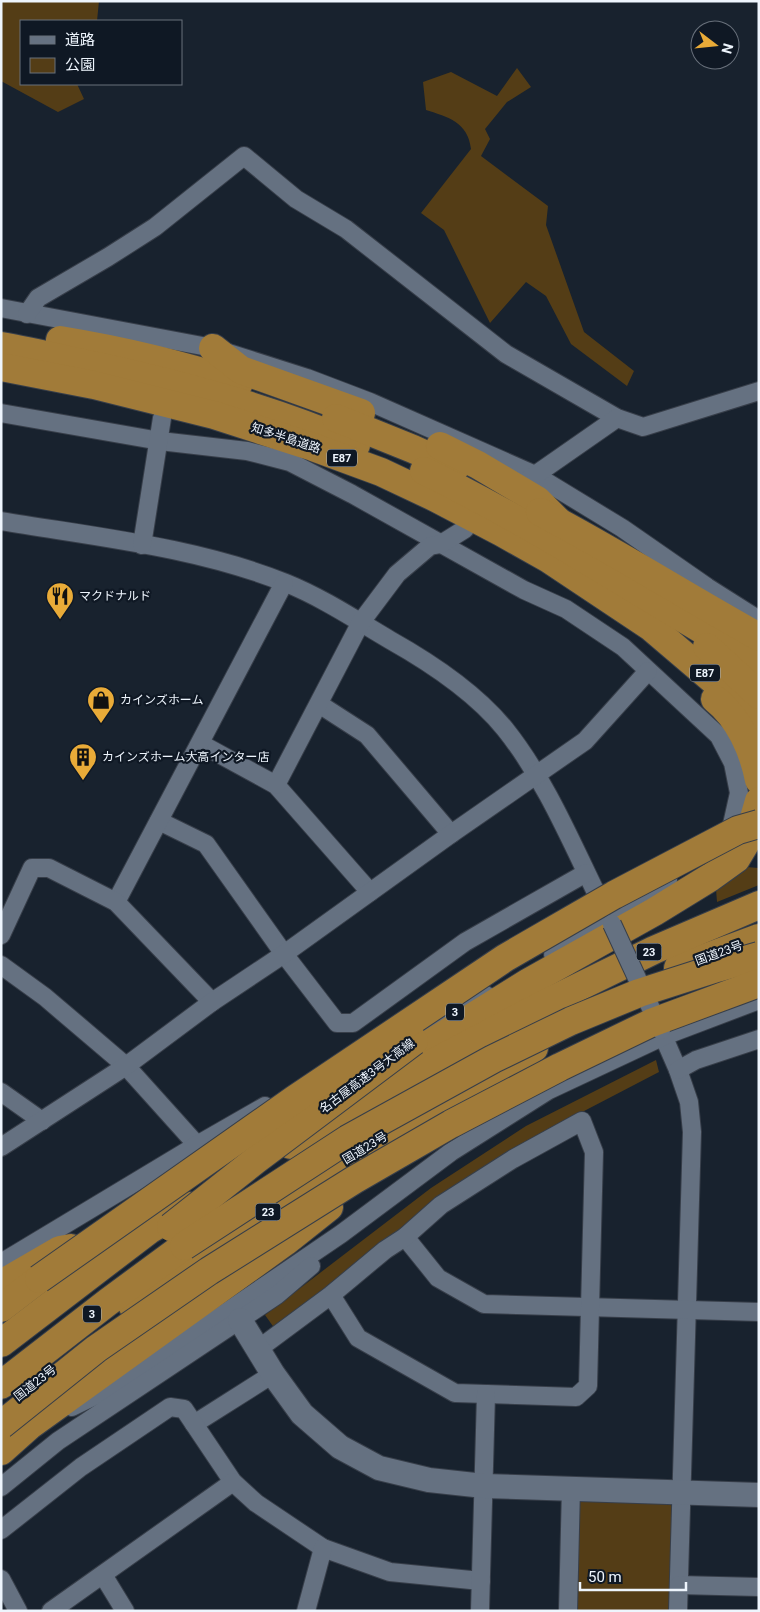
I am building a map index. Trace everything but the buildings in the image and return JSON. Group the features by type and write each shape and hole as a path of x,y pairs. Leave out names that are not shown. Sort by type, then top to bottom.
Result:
{"highway":[{"path":"1,334 41,337 110,348 188,366 322,412 413,449 478,479 557,520 759,637"},
{"name":"知多半島道路","path":"1,346 162,380 267,410 311,425 364,448 418,468 467,492 524,523 629,586"},
{"path":"213,348 241,370 425,438 478,465 536,500 557,520"},
{"name":"知多半島道路","path":"1,367 94,385 214,415 313,447 381,472 436,498 549,559 651,627"},
{"path":"629,586 759,663"},
{"name":"E87","path":"629,586 687,630 759,695"},
{"path":"651,627 682,671 725,707 743,734 759,780"},
{"name":"E87","path":"651,627 759,719"},
{"path":"397,1082 413,1054 529,982 654,912 711,877 736,859 748,839 759,801"},
{"path":"1,1308 46,1273 271,1116 505,958 614,895 738,830 759,824"},
{"name":"名古屋高速3号大高線","path":"1,1362 257,1159 476,996 618,906 759,829"},
{"name":"23","path":"1,1343 149,1230 397,1082 542,1005 654,950 759,905"},
{"name":"国道23号","path":"1,1409 117,1318 326,1171 550,1037 670,971 759,938"},
{"name":"3","path":"1,1385 184,1246 348,1139 492,1059 570,1021 639,993 759,956"},
{"path":"1,1425 96,1349 209,1271 354,1180 451,1124 560,1067 651,1023 759,983"},
{"path":"1,1451 29,1426 286,1242 461,1098 550,1037"},
{"path":"1,1284 60,1250 149,1230"}],"street":[{"path":"27,314 38,298 155,227 244,156 296,199 346,229 506,354 617,418 644,427 759,391"},
{"path":"1,308 184,349 213,348 307,378 370,402 532,477 622,528 707,587 759,620"},
{"path":"1,413 160,441 248,451 290,462 352,494 524,590 566,609 623,647 719,736 733,763 739,793 731,828 708,855 610,921 484,996 293,1090 197,1145 1,1263"},
{"path":"142,545 160,441 162,418"},
{"path":"532,477 617,418"},
{"path":"1,521 196,555 234,565 310,593 423,659 466,691 504,728 537,775 610,921 662,1033 689,1102 692,1132 678,1611"},
{"path":"276,785 361,622 397,574 430,546 441,544 465,529"},
{"path":"116,902 201,744 284,582"},
{"path":"1,1147 126,1066 212,1002 284,954 585,741 648,671"},
{"path":"319,704 367,734 451,834"},
{"path":"201,744 276,785 370,892"},
{"path":"159,821 206,844 284,954 338,1023 353,1023 466,942 586,873"},
{"path":"1,935 32,868 49,868 116,902 212,1002"},
{"path":"1,965 45,996 126,1066 197,1145"},
{"path":"29,1426 107,1390 341,1234 451,1152 541,1095 662,1033 759,1000"},
{"path":"678,1070 696,1060 759,1039"},
{"path":"1,1092 42,1121"},
{"path":"258,1350 331,1295 385,1250 406,1237 441,1205 513,1159 582,1121 594,1152 591,1306 588,1386 576,1397 455,1393 358,1338 331,1295"},
{"path":"1,1487 58,1441 276,1296 308,1270 341,1234"},
{"path":"406,1237 438,1278 484,1304 759,1312"},
{"path":"240,1320 273,1374 302,1414 340,1447 380,1468 429,1480 484,1486 759,1495"},
{"path":"194,1424 273,1374"},
{"path":"480,1611 486,1394"},
{"path":"1,1530 80,1467 170,1407 184,1409 233,1482 256,1503 323,1548 390,1572 481,1581"},
{"path":"51,1611 233,1482"},
{"path":"568,1611 571,1488"},
{"path":"306,1611 323,1548"},
{"path":"104,1575 125,1611"},
{"path":"1,1579 18,1611"},
{"path":"679,1585 759,1587"}],"green space":[{"path":"1,1 99,1 97,20 20,20 20,85 77,85 84,99 58,112 1,81"},
{"path":"517,68 531,87 507,102 485,129 490,139 481,156 548,206 546,225 584,332 634,371 627,386 571,344 546,296 526,282 490,323 444,230 421,213 471,149 466,132 456,122 426,110 423,82 451,72 497,96"},
{"path":"746,867 759,868 759,885 717,902 716,889"},
{"path":"656,1060 659,1072 538,1135 457,1186 275,1329 265,1315 431,1188 526,1126"},
{"path":"582,1499 669,1503 673,1508 671,1611 575,1611 578,1504"}],"place":[{"name":"マクドナルド","path":"60,620"},
{"name":"カインズホーム","path":"101,724"},
{"name":"カインズホーム大高インター店","path":"83,781"}]}
